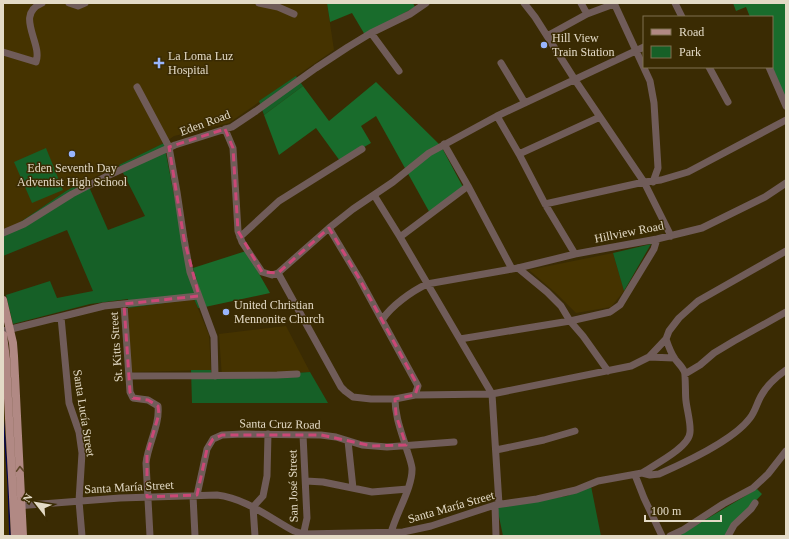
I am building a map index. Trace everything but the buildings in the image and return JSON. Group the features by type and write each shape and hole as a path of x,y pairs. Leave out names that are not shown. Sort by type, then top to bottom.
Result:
{"main road":[{"path":"3,300 5,332 14,356 10,434 17,506 23,536"},
{"path":"15,536 17,506"}],"street":[{"path":"3,52 36,62 38,52 29,17 33,9 42,3"},
{"path":"69,3 78,6 85,3"},
{"path":"259,3 278,7 294,14"},
{"name":"Eden Road","path":"3,234 24,224 61,200 90,184 169,147 225,130 256,111 316,68 371,33 416,6 426,3"},
{"name":"Hillview Road","path":"382,320 387,312 427,284 515,268 575,254 672,236 644,182 574,80 535,17 524,3"},
{"path":"581,3 587,14"},
{"path":"547,36 587,14 614,3 643,67"},
{"path":"675,3 682,16"},
{"path":"371,33 399,71"},
{"path":"225,130 233,148 237,216 240,237 262,272 272,274 278,273 329,228 353,209 400,177 429,153 497,116 643,47"},
{"path":"501,63 525,103"},
{"path":"644,68 650,81 654,103 658,168 653,182"},
{"path":"710,68 728,102"},
{"path":"769,68 786,106"},
{"path":"137,87 169,147 190,272 214,337 215,376"},
{"path":"497,116 545,204 575,254"},
{"path":"519,154 600,117"},
{"path":"545,204 644,182 653,182 688,172 786,120"},
{"path":"444,144 515,268 556,301 565,311 570,321 583,336 608,371"},
{"path":"240,237 279,201 362,150"},
{"path":"672,236 702,228 765,197 786,182"},
{"path":"400,237 468,186"},
{"path":"374,195 492,394 496,450 496,536"},
{"path":"329,228 359,278 418,386 415,395"},
{"path":"460,339 570,321 610,312 620,305 650,255 657,239"},
{"path":"278,273 345,391 352,397 358,398 395,399 415,395 492,394 631,366 649,357 666,339 669,331 679,318 698,301 786,250"},
{"path":"5,332 104,306 198,296"},
{"name":"St. Kitts Street","path":"124,304 130,392 133,398 148,400 158,406 159,414 147,454 146,463 150,536"},
{"path":"685,374 700,366 714,353 786,312"},
{"name":"Santa Lucía Street","path":"61,317 69,403 79,432 82,453 79,501 82,536"},
{"path":"662,536 644,498 638,474 681,447 689,437 690,431 684,387 685,374 681,365 674,358 666,339"},
{"path":"649,357 674,358"},
{"name":"Santa María Street","path":"17,506 147,497 222,495 253,507 303,535 403,532 426,527 497,505 564,494 598,481 638,474 659,474 720,443 746,423 764,390 786,370"},
{"path":"129,376 297,374"},
{"path":"391,533 396,515 408,489 412,468 396,415 395,399"},
{"path":"496,450 544,440 575,431"},
{"path":"255,536 253,507 263,496 267,476 268,434"},
{"name":"Santa Cruz Road","path":"195,536 195,496 207,449 213,439 222,435 268,434 328,436 362,445 380,447 454,442"},
{"name":"San José Street","path":"303,435 307,518 303,535"},
{"path":"348,441 353,488"},
{"path":"670,536 683,530 723,504 753,488 768,474 786,450"},
{"path":"306,482 323,482 372,492 408,489"},
{"path":"728,536 734,526 755,503"}],"highlighted area":[{"path":"225,129 233,148 238,231 262,272 278,273 329,228 359,278 418,386 415,395 395,399 396,415 406,445 372,446 321,435 222,435 213,439 207,449 197,495 147,497 147,454 159,414 158,406 148,400 133,398 130,392 124,304 199,296 184,239 169,147"}],"shaded area":[{"name":"La Loma Luz Hospital","path":"3,3 327,3 334,50 229,123 174,136 164,143 66,191 3,234"},
{"path":"613,253 624,291 611,307 576,313 529,270"},
{"path":"194,299 209,335 211,370 131,372 128,308"},
{"path":"286,326 310,372 222,378 219,334"},
{"path":"3,362 12,536 3,536"}],"green space":[{"path":"327,3 413,3 415,7 365,35 352,13 330,22"},
{"path":"733,3 786,3 786,100 772,68 773,16 750,16 746,7 736,11"},
{"path":"296,76 303,86 264,115 259,101"},
{"path":"376,82 441,146 464,189 431,215 376,116 361,126 371,143 340,161 316,128 279,155 264,115 303,86 329,121"},
{"path":"164,143 188,269 193,268 205,307 198,308 194,299 128,308 128,299 90,304 13,324 6,295 50,281 57,298 93,291 67,230 3,256 3,234 66,191 86,180 108,230 145,216 119,165"},
{"path":"46,148 63,190 32,203 14,162"},
{"path":"651,244 624,291 613,253"},
{"path":"246,251 270,293 205,307 193,268"},
{"path":"191,370 211,370 212,379 310,372 328,403 192,403"},
{"path":"591,486 601,536 503,536 497,507 567,496"},
{"path":"757,489 762,494 725,536 678,536"}],"waterway":[{"path":"3,416 10,536"}],"place":[{"name":"Hill View Train Station","path":"544,45"},
{"name":"La Loma Luz Hospital","path":"159,63"},
{"name":"Eden Seventh Day Adventist High School","path":"72,154"},
{"name":"United Christian Mennonite Church","path":"226,312"}]}
